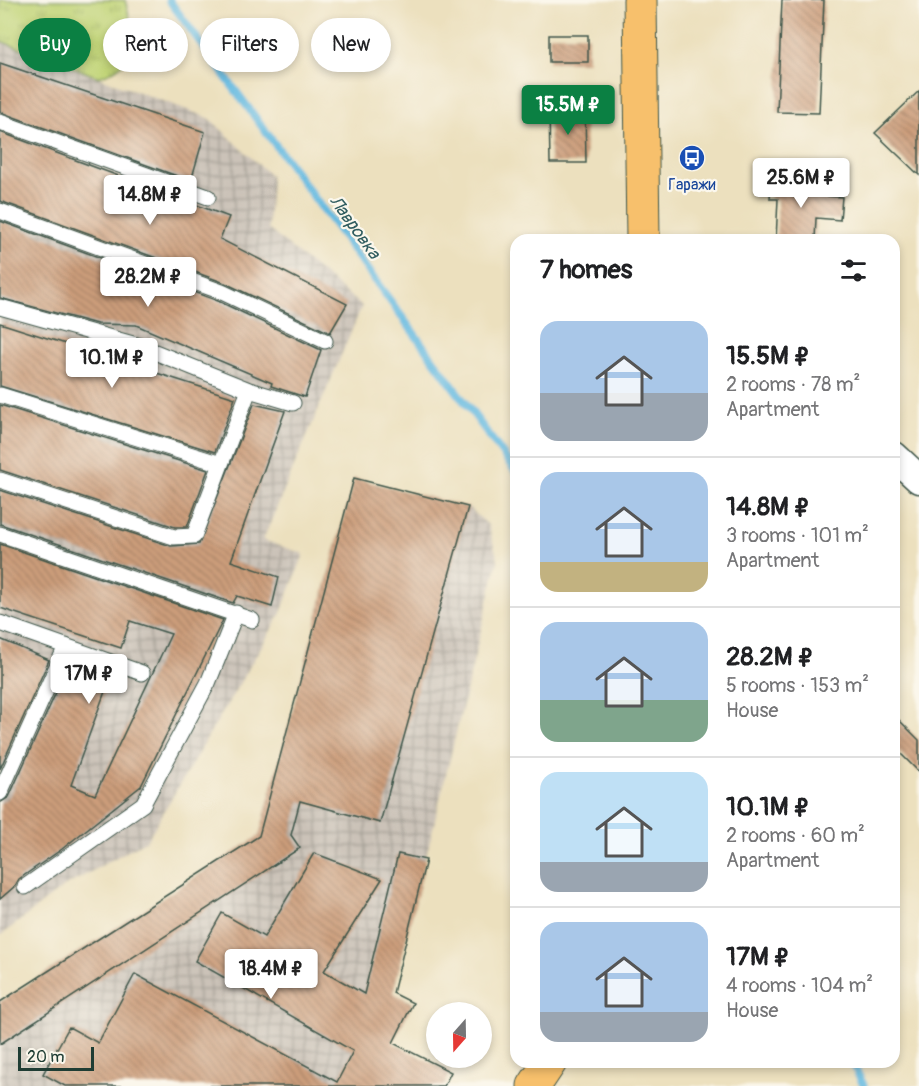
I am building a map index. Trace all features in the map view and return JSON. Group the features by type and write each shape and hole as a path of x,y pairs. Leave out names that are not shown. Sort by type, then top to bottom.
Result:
{"highway":[{"path":"640,0 643,234"},
{"path":"534,1086 545,1068"}],"street":[{"path":"900,462 919,479"}],"lane":[{"path":"0,122 208,197"},
{"path":"0,211 222,292 325,341"},
{"path":"0,307 140,346 249,390 293,403"},
{"path":"0,480 174,537 194,536 249,390"},
{"path":"0,395 221,464"},
{"path":"0,534 252,620"},
{"path":"25,887 142,804 208,683 236,614"},
{"path":"0,624 142,673"},
{"path":"0,793 66,646"}],"shaded area":[{"path":"0,41 18,48 18,72 84,72 209,118 271,176 268,229 362,306 263,540 304,554 280,615 147,840 62,888 0,936"},
{"path":"354,478 468,507 488,525 498,560 393,993 413,1003 371,1086 0,1086 0,1002 259,836"}],"green space":[{"path":"0,0 125,0 129,18 103,18 103,72 111,72 99,77 85,72 91,72 91,18 18,18 18,48 0,41"}],"building":[{"path":"782,0 824,0 819,113 777,112"},
{"path":"549,35 588,35 588,62 549,62"},
{"path":"0,63 18,69 18,72 27,72 205,132 191,181 0,112"},
{"path":"919,91 919,175 875,133"},
{"path":"585,108 586,163 550,163 549,109"},
{"path":"0,132 229,217 220,239 347,304 330,333 225,283 0,201"},
{"path":"771,178 809,181 808,195 842,197 840,220 816,218 815,234 776,234 778,199 770,199"},
{"path":"0,221 218,301 321,350 305,397 271,386 272,383 136,325 97,324 0,298"},
{"path":"0,323 235,398 215,452 0,386"},
{"path":"254,404 285,411 231,561 279,577 272,607 237,596 233,603 0,524 0,490 171,546 199,544"},
{"path":"0,405 208,470 187,527 175,527 0,470"},
{"path":"354,478 468,507 380,823 300,801 291,835 300,848 0,1044 0,1002 259,836"},
{"path":"0,544 223,620 141,786 62,849 19,879 15,886 0,899 0,803 9,797 67,668 107,686 71,785 95,795 171,634 130,621 121,648 0,608"},
{"path":"0,639 49,660 0,769"},
{"path":"900,721 919,740 919,772 900,753"},
{"path":"314,853 382,879 324,971 364,994 398,854 426,860 393,993 413,1003 393,1043 426,1060 426,1068 443,1068 451,1072 444,1086 65,1086 43,1074 69,1027 98,1043 135,974 337,1082 353,1051 195,961 222,913 264,937"}],"waterway":[{"name":"Лавровка","path":"169,0 510,464"},
{"name":"Лавровка","path":"855,1068 864,1086"}],"place":[{"name":"Гаражи","path":"692,158"}]}
